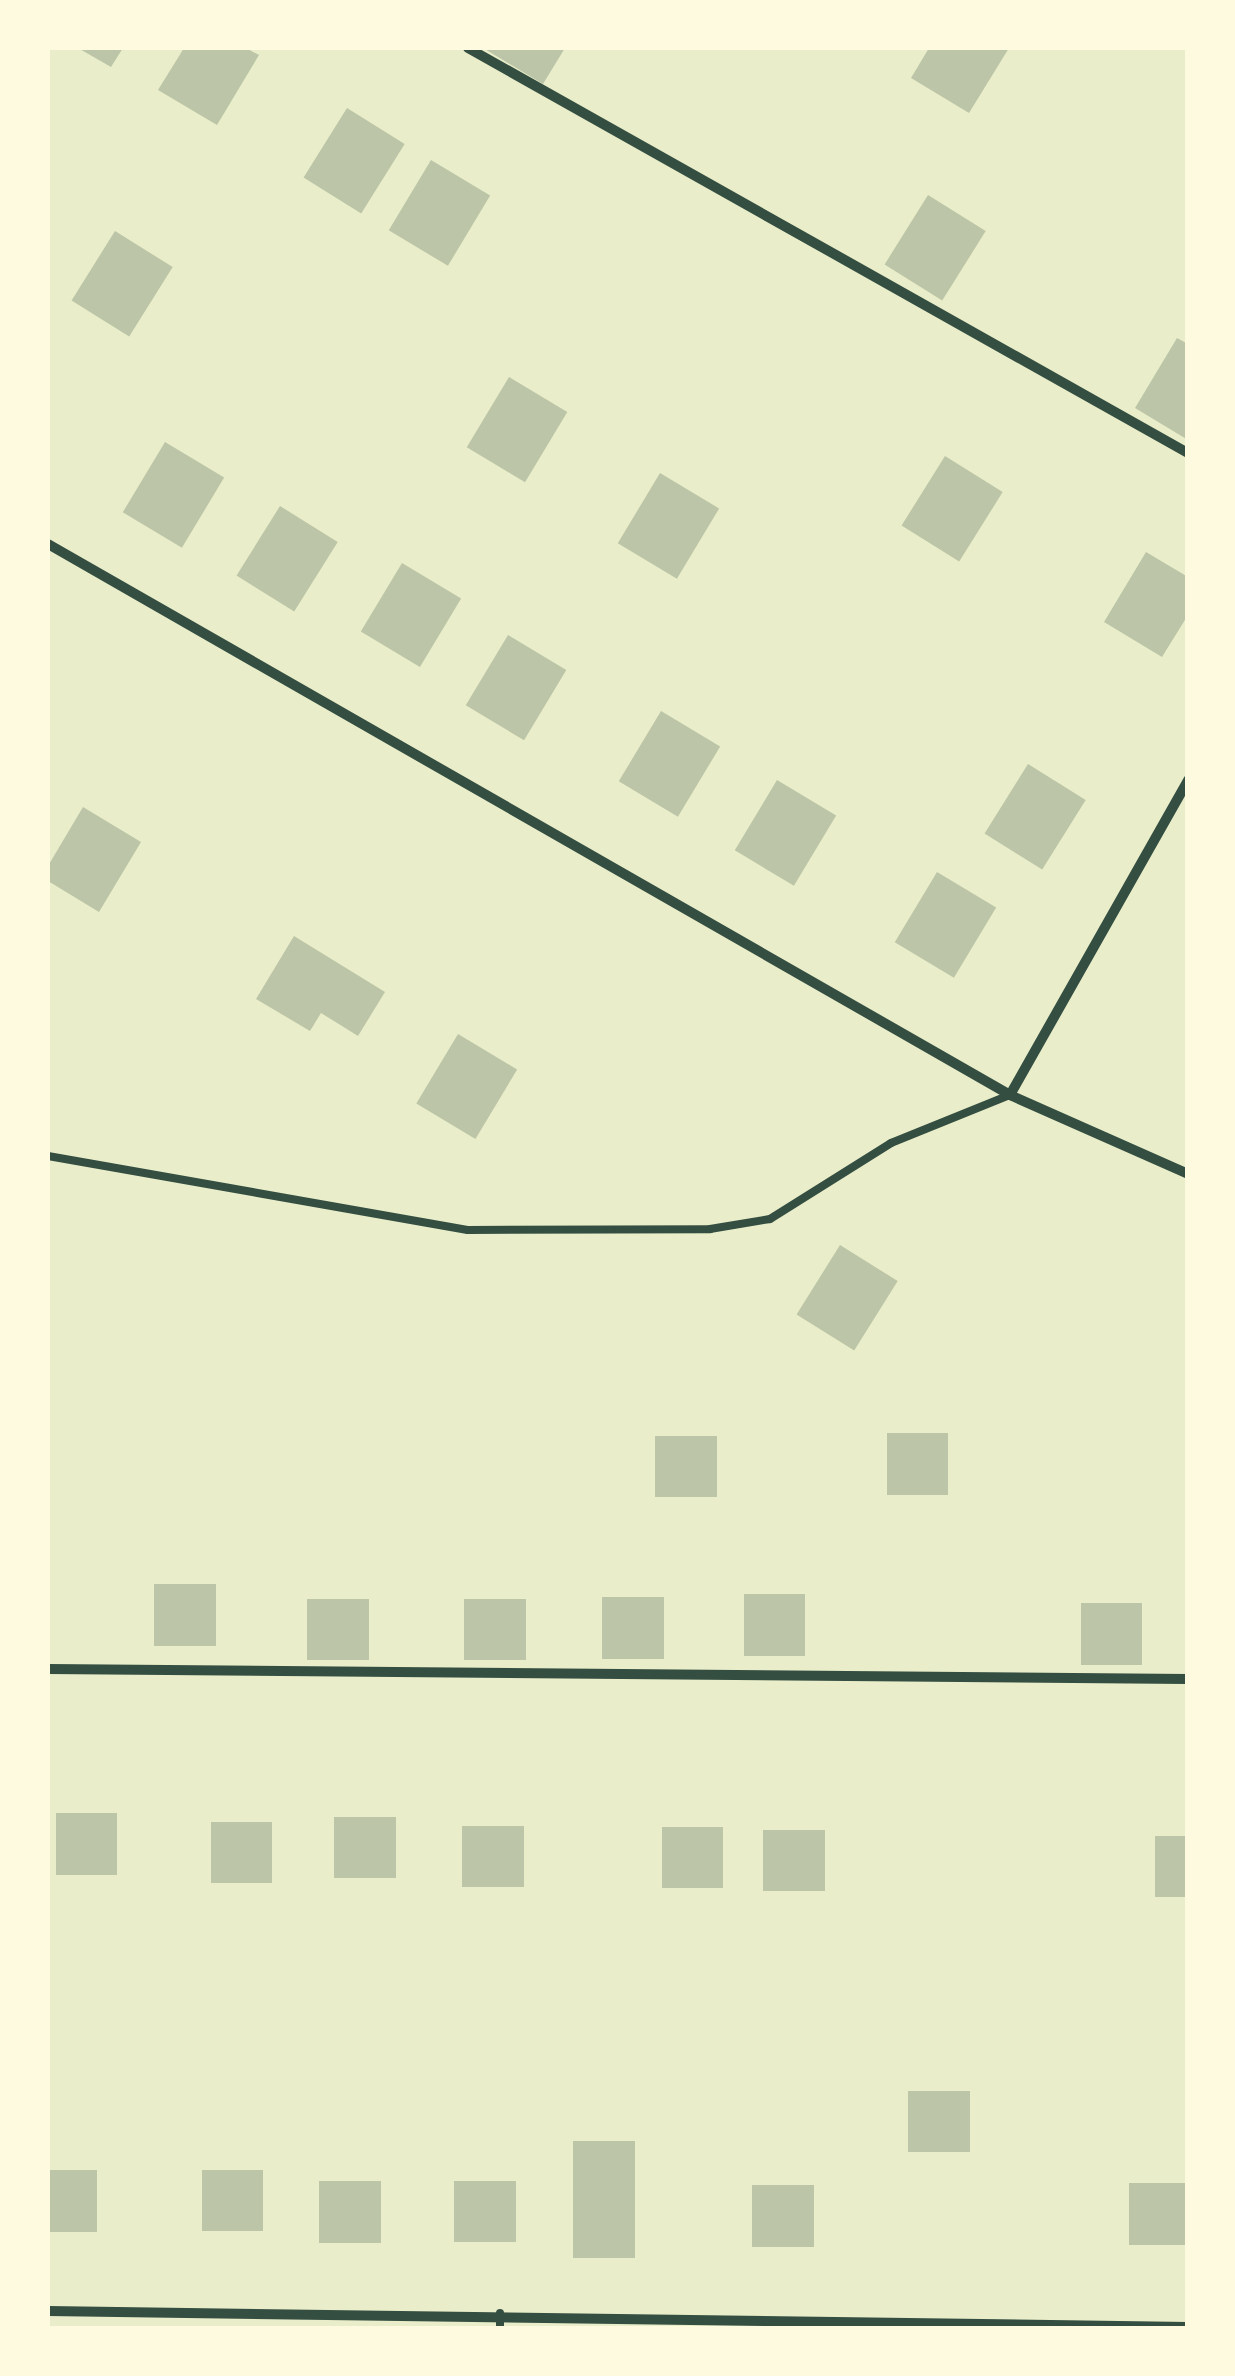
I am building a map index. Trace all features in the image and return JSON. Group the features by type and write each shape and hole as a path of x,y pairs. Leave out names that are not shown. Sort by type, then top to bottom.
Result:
{"street":[{"path":"468,48 1188,452"},
{"path":"48,544 1010,1096 1188,1174"},
{"path":"1010,1096 1188,780"},
{"path":"48,1669 1188,1679"},
{"path":"48,2311 500,2314 1188,2327"}],"lane":[{"path":"48,1156 468,1230 710,1229 770,1219 891,1143 1010,1096"},
{"path":"500,2314 500,2328"}],"building":[{"path":"78,48 123,48 111,67"},
{"path":"184,48 246,48 259,55 217,125 158,90"},
{"path":"483,48 565,48 543,84"},
{"path":"929,48 1009,48 969,113 911,78"},
{"path":"347,108 405,144 361,214 304,178"},
{"path":"431,160 490,196 448,266 389,230"},
{"path":"928,195 986,231 942,301 885,265"},
{"path":"115,231 173,267 129,337 72,301"},
{"path":"1177,338 1188,344 1188,440 1135,408"},
{"path":"509,377 567,412 525,482 467,447"},
{"path":"165,442 224,478 182,548 123,512"},
{"path":"945,456 1003,492 959,562 902,526"},
{"path":"660,473 719,509 677,579 618,543"},
{"path":"280,506 338,542 294,612 237,576"},
{"path":"1146,552 1188,577 1188,615 1162,657 1104,622"},
{"path":"402,563 461,599 420,667 361,632"},
{"path":"508,635 566,670 524,740 466,705"},
{"path":"661,711 720,747 678,817 619,781"},
{"path":"1028,764 1086,800 1042,870 985,834"},
{"path":"777,780 836,816 794,886 735,850"},
{"path":"83,807 141,842 99,912 48,881 48,866"},
{"path":"937,872 996,908 954,978 895,942"},
{"path":"294,936 385,992 358,1036 321,1013 310,1031 256,999"},
{"path":"458,1034 517,1070 475,1139 416,1103"},
{"path":"840,1245 898,1281 854,1351 797,1315"},
{"path":"887,1433 948,1433 948,1495 887,1495"},
{"path":"655,1436 717,1436 717,1497 655,1497"},
{"path":"154,1584 216,1584 216,1646 154,1646"},
{"path":"744,1594 805,1594 805,1656 744,1656"},
{"path":"602,1597 664,1597 664,1659 602,1659"},
{"path":"307,1599 369,1599 369,1660 307,1660"},
{"path":"464,1599 526,1599 526,1660 464,1660"},
{"path":"1081,1603 1142,1603 1142,1665 1081,1665"},
{"path":"56,1813 117,1813 117,1875 56,1875"},
{"path":"334,1817 396,1817 396,1878 334,1878"},
{"path":"211,1822 272,1822 272,1883 211,1883"},
{"path":"462,1826 524,1826 524,1887 462,1887"},
{"path":"662,1827 723,1827 723,1888 662,1888"},
{"path":"763,1830 825,1830 825,1891 763,1891"},
{"path":"1155,1836 1188,1836 1188,1897 1155,1897"},
{"path":"908,2091 970,2091 970,2152 908,2152"},
{"path":"573,2141 635,2141 635,2258 573,2258"},
{"path":"48,2170 97,2170 97,2232 48,2232"},
{"path":"202,2170 263,2170 263,2231 202,2231"},
{"path":"319,2181 381,2181 381,2243 319,2243"},
{"path":"454,2181 516,2181 516,2242 454,2242"},
{"path":"1129,2183 1188,2183 1188,2245 1129,2245"},
{"path":"752,2185 814,2185 814,2247 752,2247"}]}
